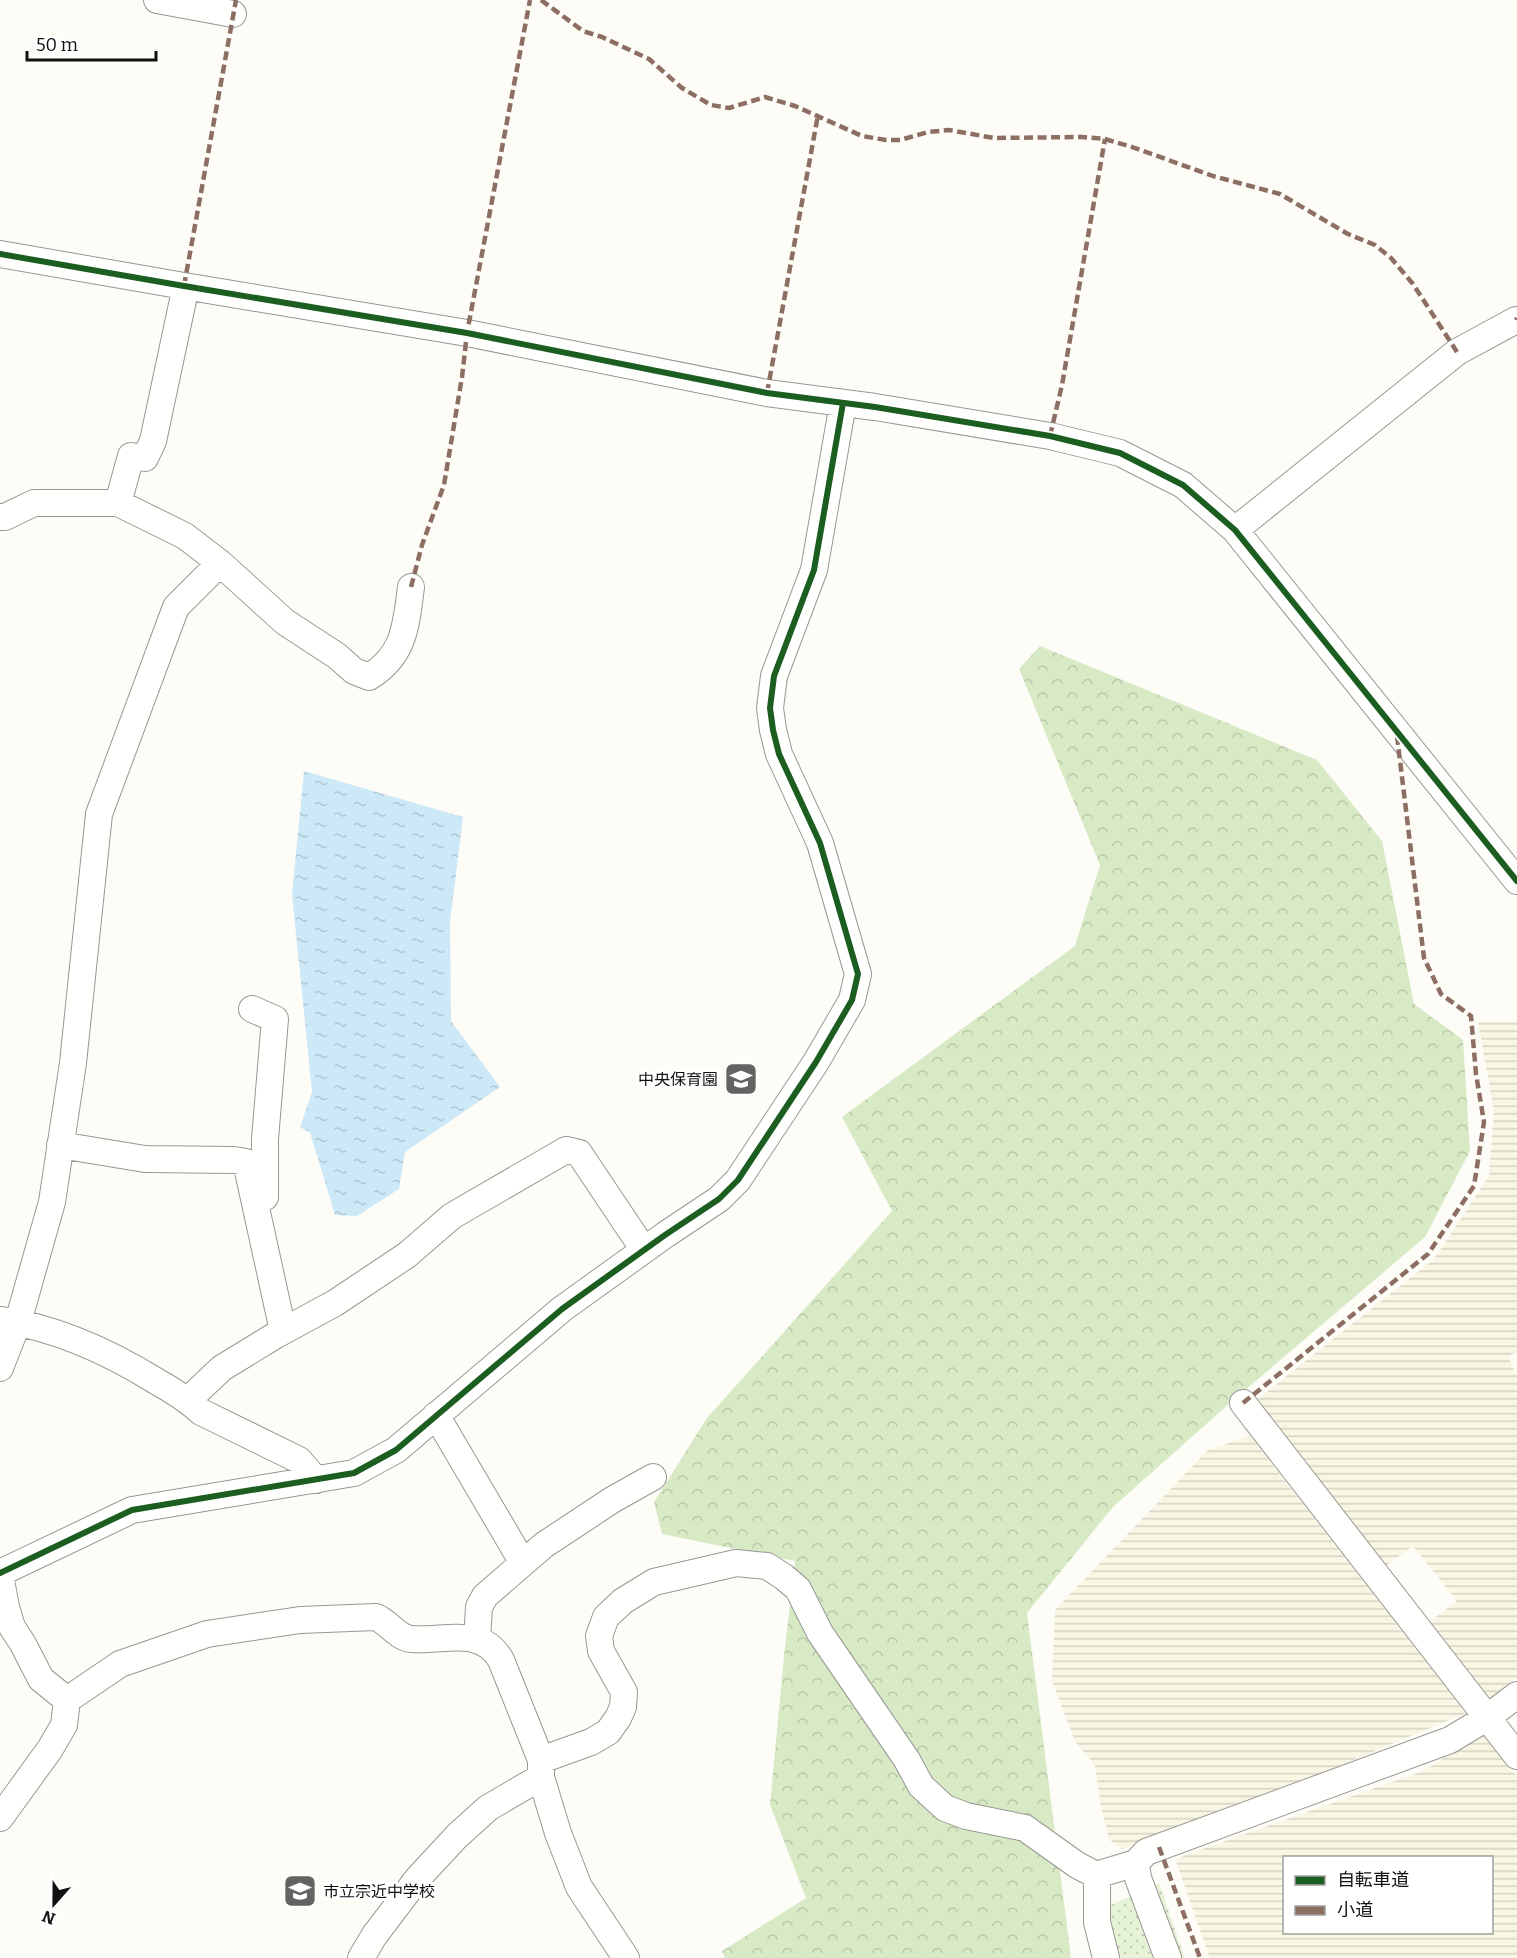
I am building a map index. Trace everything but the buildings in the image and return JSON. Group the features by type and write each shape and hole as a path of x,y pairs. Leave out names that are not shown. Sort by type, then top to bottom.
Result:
{"street":[{"path":"157,0 233,14"},
{"path":"0,254 468,333 767,393 843,402 1050,436 1120,453 1184,485 1235,530 1517,881"},
{"path":"118,503 131,456 145,458 153,441 184,286"},
{"path":"1235,530 1457,352 1515,320"},
{"path":"67,1700 41,1679 12,1627 0,1574 132,1510 354,1473 396,1450 562,1309 719,1199 738,1180 816,1062 852,1000 858,974 820,843 779,754 771,708 774,676 814,570 843,402"},
{"path":"0,517 5,517 34,503 118,503 185,536 220,563 285,622 337,656 354,671 369,677 380,671 393,658 405,632 411,587"},
{"path":"0,1368 9,1321 51,1202 74,1052 99,814 176,607 220,563"},
{"path":"252,1009 275,1019 265,1140 265,1208 262,1236"},
{"path":"60,1145 146,1159 246,1162 283,1332"},
{"path":"188,1400 222,1368 335,1303 407,1255 452,1216 566,1150 579,1153 644,1250"},
{"path":"9,1321 63,1334 127,1363 188,1400 201,1412 299,1460 316,1480"},
{"path":"1243,1404 1517,1756"},
{"path":"436,1415 523,1563"},
{"path":"477,1640 479,1607 485,1596 544,1545 612,1500 653,1477"},
{"path":"361,1958 374,1936 418,1878 457,1836 488,1808 541,1768 608,1732 623,1707 624,1692 601,1651 599,1636 606,1617 623,1601 654,1582 736,1563 767,1566 798,1589 820,1633 907,1760 921,1786 945,1808 966,1816 1025,1828 1077,1865 1097,1875 1136,1863 1146,1852 1450,1740 1488,1717 1517,1695"},
{"path":"0,1818 50,1749 64,1725 67,1700 120,1664 207,1634 300,1620 376,1617 385,1621 402,1637 411,1639 455,1636 477,1640 495,1649 541,1768 558,1833 579,1887 626,1958"},
{"path":"1136,1863 1138,1878 1168,1958"},
{"path":"1097,1875 1097,1922 1106,1958"}],"shaded area":[{"path":"1478,1022 1517,1022 1517,1352 1508,1356 1517,1376 1517,1677 1489,1699 1428,1623 1457,1601 1413,1546 1383,1568 1254,1402 1434,1259 1489,1176 1494,1110"},
{"path":"1250,1436 1466,1713 1305,1780 1122,1849 1109,1839 1100,1802 1095,1765 1075,1741 1052,1681 1055,1610 1208,1450"},
{"path":"1484,1733 1517,1777 1517,1958 1210,1958 1175,1859 1423,1771"}],"green space":[{"path":"1040,646 1317,760 1382,841 1414,1004 1463,1040 1470,1151 1425,1237 1231,1402 1113,1507 1027,1613 1071,1958 725,1958 722,1951 806,1898 770,1805 795,1561 662,1534 654,1502 707,1418 892,1211 842,1117 1075,946 1100,865 1019,669"},
{"path":"1159,1883 1185,1958 1096,1958 1105,1908"}],"water":[{"path":"304,771 463,817 450,922 451,1021 500,1087 405,1152 399,1189 357,1216 335,1215 310,1133 300,1127 312,1092 292,894"}],"marked path":[{"path":"184,286 236,0"},
{"path":"411,587 422,545 444,485 467,333 530,0"},
{"path":"541,0 583,31 602,37 649,59 682,88 711,105 729,108 765,97 795,106 862,136 886,140 900,140 928,132 949,130 994,138 1105,139 1213,176 1280,194 1348,234 1375,245 1391,258 1413,284 1457,352"},
{"path":"767,393 818,115"},
{"path":"1050,436 1062,385 1105,139"},
{"path":"1243,1403 1428,1254 1474,1186 1484,1122 1476,1074 1471,1016 1441,994 1424,958 1397,736"},
{"path":"1159,1847 1200,1958"}],"cycle path":[{"path":"0,254 467,333 767,393 875,407 1050,436 1120,453 1183,485 1235,530 1517,881"},
{"path":"0,1573 132,1510 354,1473 396,1450 562,1309 719,1199 738,1180 816,1062 852,1000 858,974 820,843 779,754 770,708 774,676 814,570 843,403"}],"place":[{"name":"中央保育園","path":"741,1079"},
{"name":"市立宗近中学校","path":"300,1891"}]}
